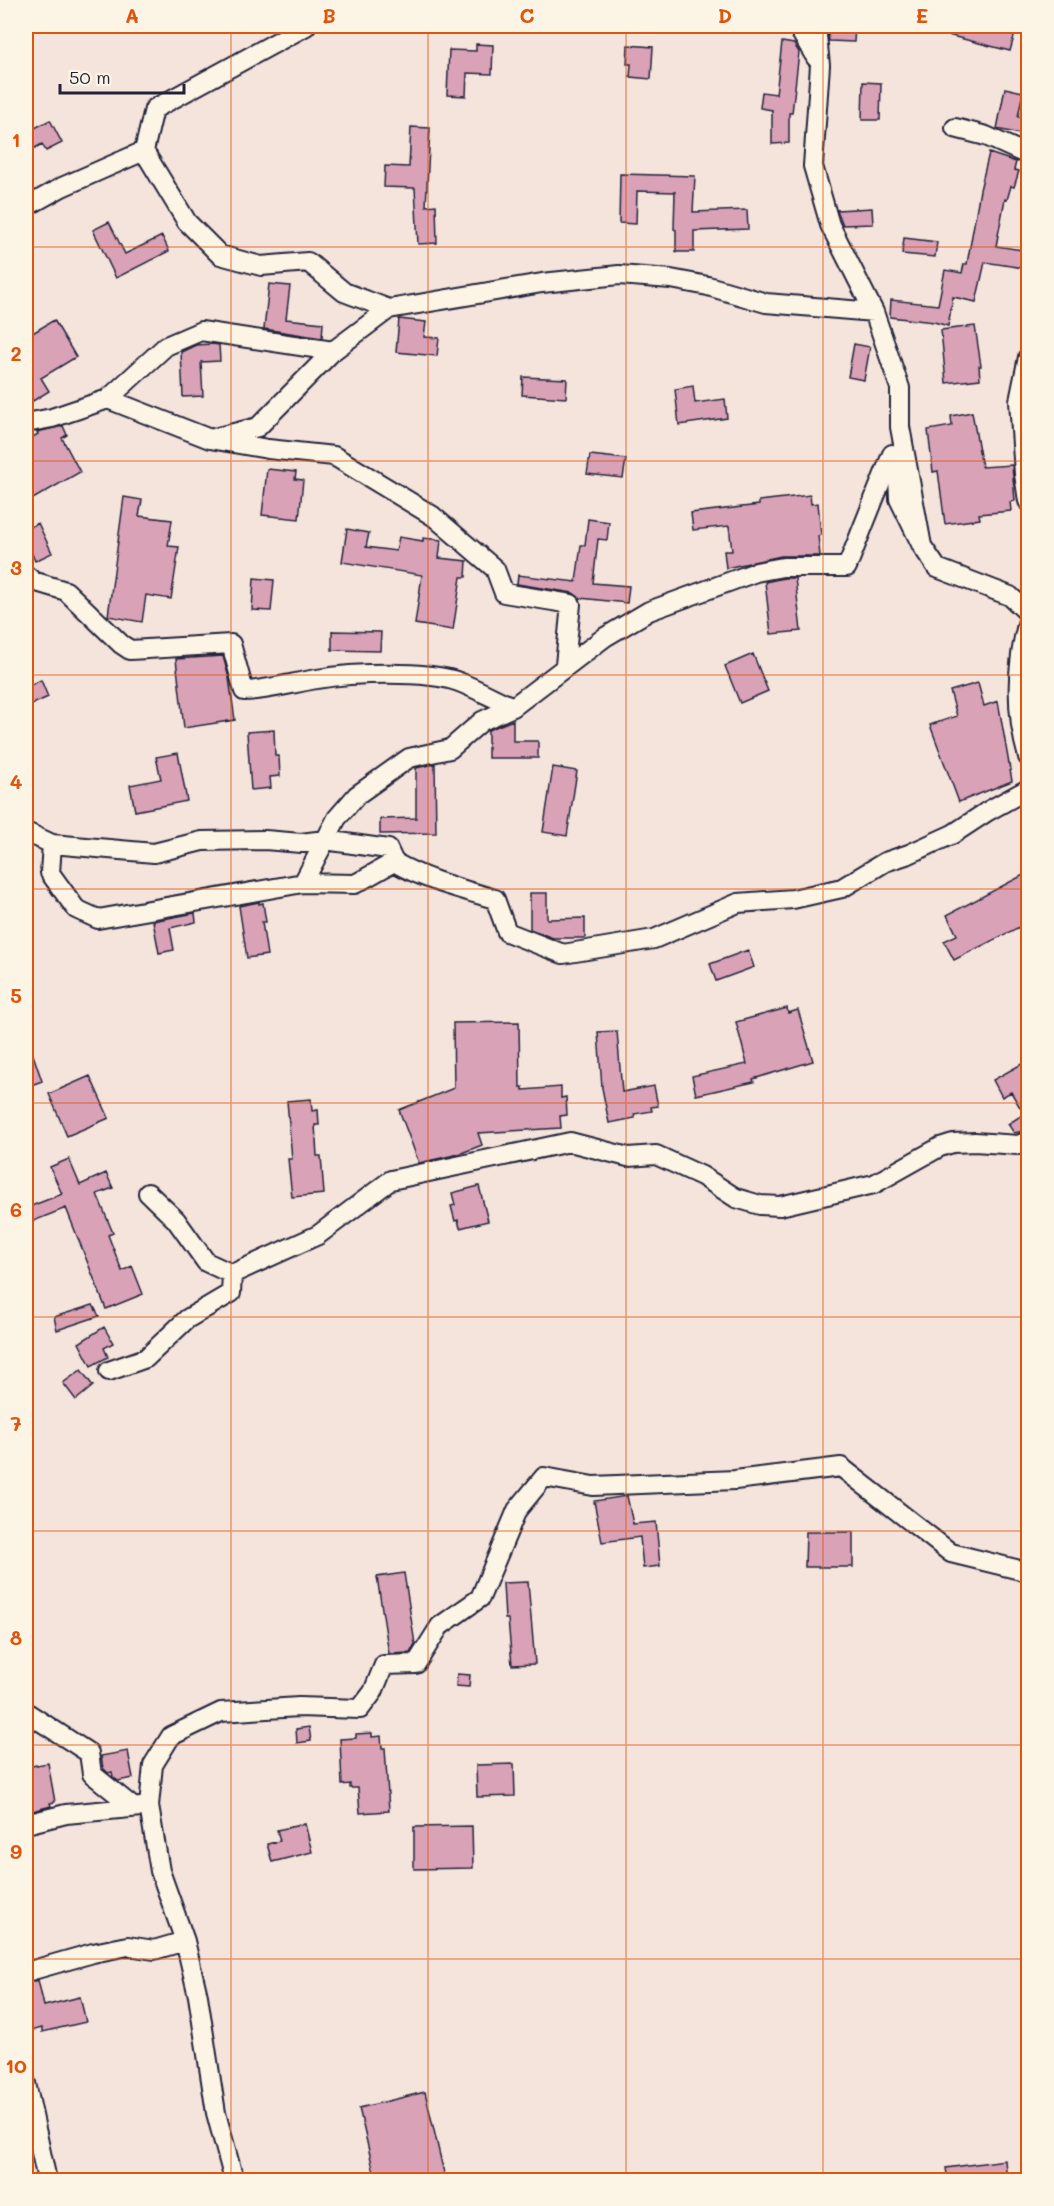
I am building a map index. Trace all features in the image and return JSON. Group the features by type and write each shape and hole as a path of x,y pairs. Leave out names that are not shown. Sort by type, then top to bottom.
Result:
{"street":[{"path":"306,26 154,109 144,151 186,222 220,255 261,266 308,262 344,292 389,309"},
{"path":"797,26 820,65"},
{"path":"816,26 820,65 813,166 830,225 874,312 900,388 900,427 922,546"},
{"path":"955,128 986,136 1029,154"},
{"path":"26,207 62,187 144,151"},
{"path":"210,439 258,427 333,351 389,309 542,283 619,275 671,279 708,286 766,303 874,312"},
{"path":"26,423 52,418 108,399 166,346 201,331 333,351"},
{"path":"1029,357 1019,400 1025,439 1024,474 1029,501"},
{"path":"108,399 210,439 268,449 334,456 433,516 495,568 504,592 571,604 565,665"},
{"path":"303,883 338,818 357,795 410,758 450,749 482,722 513,707 565,665 605,637 649,611 756,572 783,567 847,567 892,454 898,476 899,499 922,546 937,568 1010,596 1029,613"},
{"path":"26,575 33,581 66,591 130,650 231,644 244,691 319,678 388,674 434,677 458,682 513,707"},
{"path":"1029,621 1019,656 1019,692 1022,729 1029,757"},
{"path":"26,832 52,844 154,853 202,841 265,840 301,843 326,840 388,849 394,862 407,869 495,899 507,932 562,954 654,939 738,903 793,899 842,888 885,862 909,854 952,834 1029,789"},
{"path":"52,844 50,873 76,909 98,919 303,883 355,884 394,862"},
{"path":"148,1193 176,1220 206,1262 232,1274 318,1235 391,1180 570,1142 628,1158 656,1155 702,1176 736,1198 760,1205 780,1206 874,1184 940,1147 954,1143 1018,1145 1029,1141"},
{"path":"109,1371 146,1358 187,1319 231,1293 232,1274"},
{"path":"234,2181 216,2113 198,1996 184,1941 141,1807 153,1765 171,1736 221,1712 299,1707 360,1709 373,1692 384,1665 416,1664 440,1626 480,1598 517,1510 544,1477 593,1486 735,1480 842,1467 951,1553 1029,1572"},
{"path":"26,1712 89,1753 92,1773 141,1807"},
{"path":"26,1824 66,1814 141,1807"},
{"path":"26,1972 93,1953 128,1947 154,1950 184,1941"},
{"path":"26,2083 33,2152 46,2181"}],"building":[{"path":"827,26 855,26 854,42 829,41"},
{"path":"928,26 983,26 995,29 996,26 1017,26 1010,51 928,30"},
{"path":"782,42 794,44 799,52 792,113 789,113 789,143 772,144 772,110 760,108 762,92 776,94"},
{"path":"476,44 493,45 492,74 467,73 466,96 447,95 449,50 476,51"},
{"path":"628,45 653,47 651,79 630,77 631,64 627,64"},
{"path":"863,82 881,83 880,120 862,120"},
{"path":"1005,88 1023,92 1018,117 1029,119 1029,136 997,129"},
{"path":"26,111 35,128 50,120 62,143 46,151 42,144 26,153"},
{"path":"411,127 430,128 426,206 436,205 437,243 418,244 415,188 384,187 385,166 409,167"},
{"path":"989,153 1016,162 1014,170 1019,171 1014,187 1011,186 1007,200 1005,199 996,246 1029,251 1029,269 985,262 976,302 953,297 948,326 934,322 890,317 891,300 938,305 945,270 962,273 964,264 967,264"},
{"path":"620,174 695,176 693,212 747,210 748,229 694,231 694,252 676,252 675,192 637,191 636,224 619,223"},
{"path":"872,208 873,224 843,225 837,210"},
{"path":"109,222 125,254 162,236 169,251 116,278 93,230"},
{"path":"904,238 937,242 935,257 902,254"},
{"path":"269,284 290,286 286,319 323,323 322,338 264,329"},
{"path":"399,319 426,322 424,337 439,338 437,356 396,352"},
{"path":"54,320 76,357 41,378 49,391 33,401 26,389 26,337"},
{"path":"975,326 981,366 979,366 980,379 946,383 941,330"},
{"path":"854,344 870,347 864,380 848,377"},
{"path":"196,345 219,345 220,361 201,362 203,396 183,397 181,352"},
{"path":"523,377 567,379 566,398 522,395"},
{"path":"693,386 695,403 725,399 727,418 679,425 675,389"},
{"path":"972,412 982,467 1012,465 1015,501 1010,502 1011,511 979,514 980,519 945,524 938,471 933,472 928,430 952,426 951,416"},
{"path":"63,426 67,435 62,438 80,472 26,503 26,441 38,434 37,432"},
{"path":"590,455 626,459 623,478 587,474"},
{"path":"267,469 296,472 295,479 303,480 299,519 262,515"},
{"path":"810,495 811,504 818,503 820,556 781,556 726,568 724,551 732,551 729,526 693,530 691,513 759,505 759,501"},
{"path":"124,497 142,500 139,516 172,520 168,546 179,547 171,599 146,595 142,622 108,616"},
{"path":"588,519 609,522 607,540 598,539 593,583 629,586 627,603 580,598 573,593 517,584 518,575 576,582 581,545 585,545"},
{"path":"38,523 52,553 35,561 26,540 26,529"},
{"path":"347,529 369,533 366,547 396,551 399,537 423,541 423,538 441,540 439,558 467,561 466,577 461,577 453,630 415,624 422,575 342,562"},
{"path":"254,578 274,580 271,611 252,610"},
{"path":"795,578 801,631 771,634 765,582"},
{"path":"332,631 381,632 380,651 332,650"},
{"path":"753,654 768,691 740,703 725,666"},
{"path":"223,656 229,678 235,720 184,728 176,659"},
{"path":"41,680 48,697 26,707 26,687"},
{"path":"978,683 984,706 998,701 1012,781 959,802 930,725 957,716 950,691"},
{"path":"513,720 513,741 538,741 538,758 488,758 488,730"},
{"path":"274,730 275,756 279,756 280,776 270,777 271,788 251,790 247,732"},
{"path":"178,753 187,801 135,811 130,785 161,779 156,757"},
{"path":"435,764 436,833 380,834 380,819 416,818 416,768"},
{"path":"553,767 577,771 567,836 543,832"},
{"path":"1029,872 1029,922 954,960 944,941 957,935 947,915"},
{"path":"530,893 547,893 547,919 585,918 585,938 553,938 530,929"},
{"path":"259,902 259,904 263,903 266,922 262,922 267,955 247,958 239,906"},
{"path":"195,913 196,922 170,928 174,950 159,953 153,921"},
{"path":"748,950 754,967 716,981 710,964"},
{"path":"787,1008 788,1013 798,1010 813,1061 753,1079 754,1082 696,1095 692,1076 747,1064 736,1022"},
{"path":"519,1022 520,1087 523,1087 523,1090 561,1087 561,1098 566,1097 567,1115 560,1116 561,1128 478,1133 482,1145 459,1154 419,1163 399,1110 454,1088 453,1023"},
{"path":"617,1031 622,1092 654,1086 658,1106 651,1107 652,1111 634,1114 635,1118 609,1123 602,1088 598,1032"},
{"path":"28,1040 42,1081 26,1087 26,1041"},
{"path":"1029,1060 1029,1130 1014,1133 1008,1124 1024,1114 1011,1092 1002,1097 993,1080"},
{"path":"90,1076 109,1118 67,1136 49,1094"},
{"path":"311,1099 312,1111 318,1110 319,1125 315,1125 317,1156 321,1156 324,1194 292,1197 288,1159 292,1159 287,1101"},
{"path":"69,1159 80,1185 106,1173 113,1188 97,1194 113,1233 108,1235 122,1271 132,1266 143,1294 106,1309 66,1208 26,1224 26,1208 62,1194 50,1167"},
{"path":"479,1186 488,1221 460,1228 458,1220 455,1221 451,1206 455,1205 452,1193"},
{"path":"93,1305 99,1316 57,1330 54,1317"},
{"path":"104,1327 113,1343 104,1348 108,1357 91,1366 79,1343"},
{"path":"81,1370 93,1386 76,1400 63,1383"},
{"path":"627,1496 633,1524 656,1522 660,1566 643,1568 640,1537 602,1542 594,1501"},
{"path":"806,1532 853,1532 853,1567 805,1567"},
{"path":"404,1573 415,1644 410,1653 389,1654 377,1577"},
{"path":"528,1582 535,1664 512,1665 508,1619 505,1619 503,1583"},
{"path":"457,1674 470,1675 469,1687 456,1686"},
{"path":"309,1727 311,1741 297,1743 296,1729"},
{"path":"372,1733 372,1737 381,1736 382,1748 385,1748 389,1811 360,1813 358,1788 350,1788 350,1784 342,1785 340,1739 356,1738 356,1734"},
{"path":"128,1751 133,1778 118,1781 113,1777 112,1772 108,1773 103,1768 101,1756"},
{"path":"48,1763 55,1802 50,1803 51,1806 29,1812 26,1767"},
{"path":"514,1764 515,1796 477,1797 476,1765"},
{"path":"305,1824 312,1852 272,1862 267,1844 280,1841 277,1830"},
{"path":"472,1826 473,1868 414,1869 414,1827"},
{"path":"38,1980 44,2006 80,1997 86,2022 42,2032 42,2028 26,2032 26,1983"},
{"path":"425,2092 445,2177 432,2181 376,2181 359,2108"},
{"path":"1005,2160 1007,2181 948,2181 946,2168"}]}
